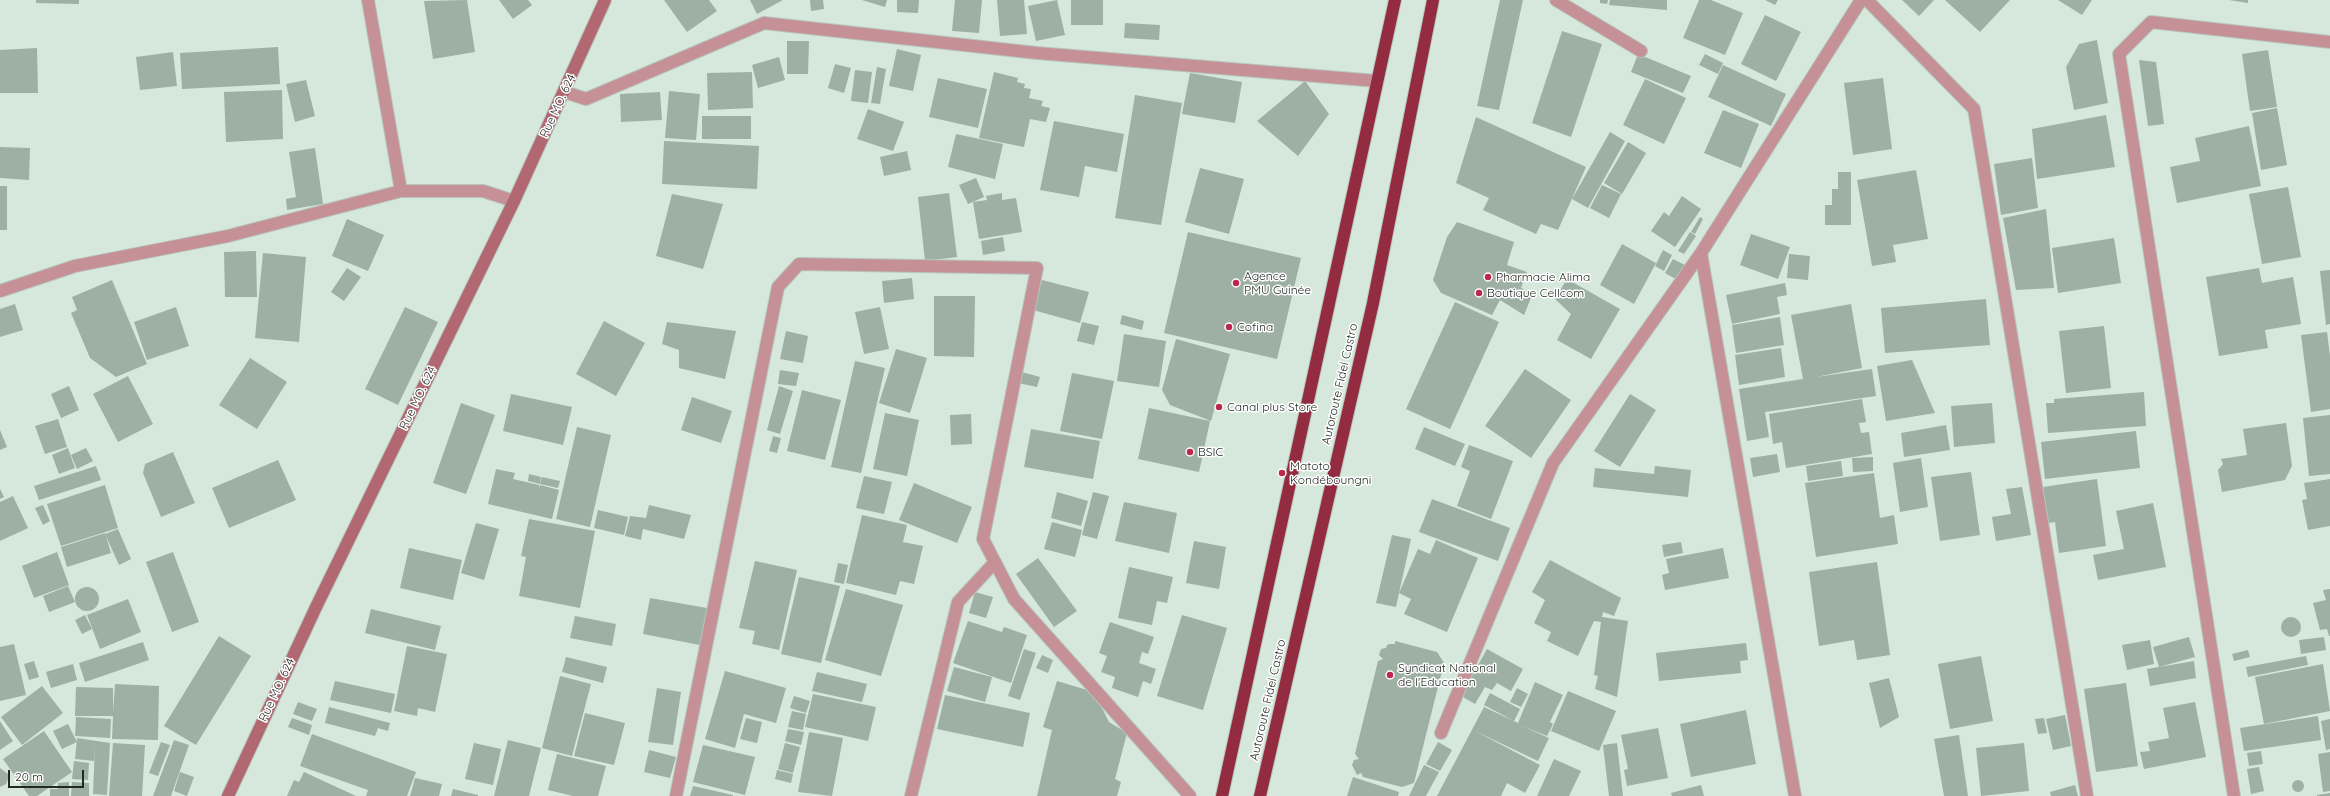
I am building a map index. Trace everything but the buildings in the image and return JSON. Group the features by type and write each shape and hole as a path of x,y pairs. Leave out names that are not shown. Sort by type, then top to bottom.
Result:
{"highway":[{"name":"Autoroute Fidel Castro","path":"1222,796 1395,0"},
{"name":"Autoroute Fidel Castro","path":"1260,796 1373,303 1434,0"}],"street":[{"path":"368,0 401,191"},
{"name":"Rue MO. 624","path":"228,796 317,605 514,201 606,0"},
{"path":"1556,0 1641,51"},
{"path":"1441,734 1553,463 1701,253 1861,0"},
{"path":"1867,0 1974,109 2087,796"},
{"path":"2234,796 2119,54 2151,22 2330,42"},
{"path":"565,92 586,99 764,23 1037,53 1377,81"},
{"path":"0,291 75,266 228,236 401,191 483,191 514,201"},
{"path":"1701,253 1795,796"},
{"path":"676,796 778,287 799,264 1037,268 983,540 1014,599 1190,796"},
{"path":"911,796 958,602 995,562"}],"place":[{"name":"Pharmacie Alima","path":"1488,277"},
{"name":"Agence PMU Guinée","path":"1236,283"},
{"name":"Boutique Cellcom","path":"1479,293"},
{"name":"Cofina","path":"1229,327"},
{"name":"Canal plus Store","path":"1219,407"},
{"name":"BSIC","path":"1190,452"},
{"name":"Matoto Kondéboungni","path":"1282,473"},
{"name":"Syndicat National de l'Education","path":"1390,675"}]}
